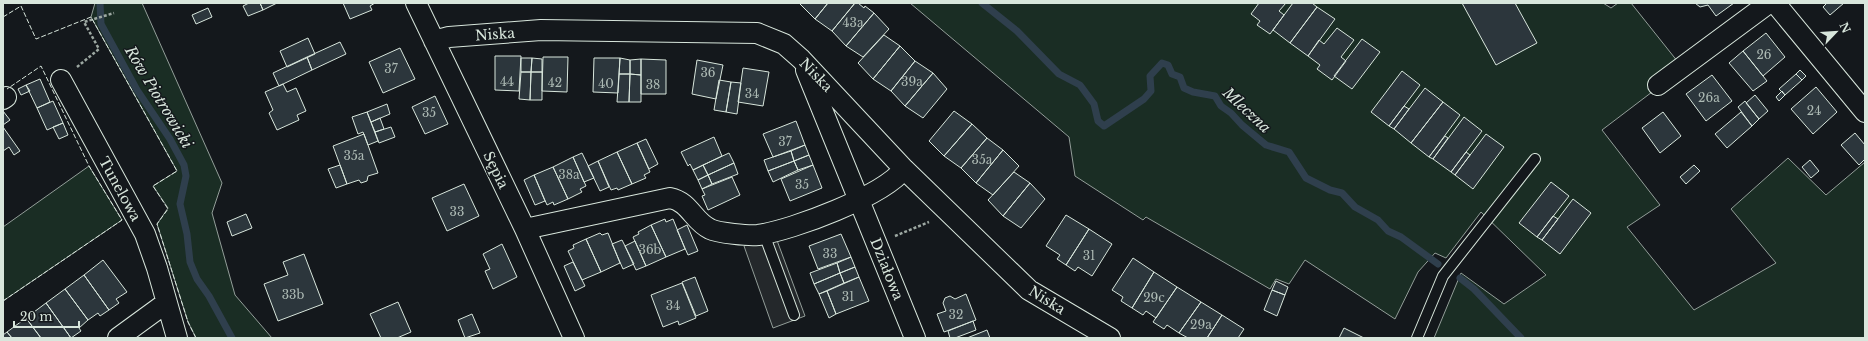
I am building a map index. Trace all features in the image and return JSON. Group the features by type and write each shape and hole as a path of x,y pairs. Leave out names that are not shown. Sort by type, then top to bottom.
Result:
{"street":[{"name":"Sępia","path":"416,3 525,229 574,338"},
{"path":"1658,85 1769,3"},
{"path":"1775,3 1865,112"},
{"name":"Niska","path":"434,42 449,37 541,30 756,33 784,44 801,59 904,169 1029,290 1110,338"},
{"name":"Działowa","path":"801,59 915,338"},
{"name":"Tunelowa","path":"61,80 145,234 177,338"},
{"path":"525,229 670,198 680,200 700,222 710,229 757,235 764,234 786,230 859,200 897,178 904,169"},
{"path":"118,338 166,303"}],"lane":[{"path":"1417,338 1443,276 1535,159"},
{"path":"764,234 794,315"}],"path":[{"path":"61,80 99,49 84,22 114,14"},
{"path":"891,237 948,213"}],"green space":[{"path":"95,3 142,3 222,183 212,213 235,295 272,338 196,338 188,322 157,224 168,208 153,186 177,171 91,17"},
{"path":"910,3 1603,3 1611,8 1618,3 1631,3 1678,62 1656,89 1602,130 1660,205 1627,227 1694,310 1776,263 1731,209 1788,158 1826,195 1865,162 1865,338 1434,338 1461,273 1504,304 1546,275 1481,212 1446,258 1435,253 1418,272 1395,319 1305,260 1289,284 1276,279 1270,289 1146,217 1143,220 1075,176 1069,137"},
{"path":"89,166 122,220 3,301 3,227"}],"shaded area":[{"path":"775,235 805,316 773,328 744,246"}],"building":[{"path":"249,3 260,3 263,10 248,16 243,6"},
{"path":"260,3 277,3 263,10"},
{"path":"343,3 375,3 370,6 372,10 350,19"},
{"path":"799,3 828,3 815,19"},
{"path":"828,3 855,3 832,31 815,19"},
{"path":"855,3 858,3 864,8 865,6 874,13 846,46 832,31"},
{"path":"1259,3 1286,3 1279,11 1284,15 1270,34 1257,25 1260,21 1251,14"},
{"path":"1293,3 1312,3 1317,7 1290,43 1273,30"},
{"path":"1462,3 1515,3 1537,43 1496,65"},
{"path":"1695,3 1734,3 1716,16 1708,5 1700,7"},
{"path":"1827,3 1844,3 1830,15 1823,7"},
{"path":"1317,7 1335,19 1308,56 1290,43"},
{"path":"208,8 212,17 196,24 192,15"},
{"path":"874,13 889,29 863,57 846,46"},
{"path":"1337,28 1354,40 1341,57 1346,61 1332,80 1317,69 1320,65 1308,56 1319,40 1324,44"},
{"path":"1766,33 1785,57 1763,76 1743,51"},
{"path":"884,35 900,46 873,79 858,63"},
{"path":"308,38 315,54 287,67 280,51"},
{"path":"1362,39 1380,52 1352,89 1334,76"},
{"path":"340,42 346,54 312,70 307,57"},
{"path":"900,46 915,61 891,91 873,79"},
{"path":"400,48 415,79 383,93 369,62"},
{"path":"1743,51 1767,81 1753,91 1729,63"},
{"path":"495,56 521,56 519,91 495,90"},
{"path":"307,57 312,70 279,86 273,73"},
{"path":"543,57 568,57 567,92 542,91"},
{"path":"521,58 532,58 531,72 521,72"},
{"path":"532,58 542,59 542,72 531,72"},
{"path":"594,58 620,58 618,93 593,92"},
{"path":"620,58 630,60 630,74 619,74"},
{"path":"641,59 666,60 666,94 641,94"},
{"path":"641,59 641,75 630,74 630,60"},
{"path":"697,60 723,65 716,99 692,94"},
{"path":"915,61 933,73 905,106 891,91"},
{"path":"743,68 769,72 763,106 738,102"},
{"path":"1800,70 1806,76 1802,80 1796,74"},
{"path":"1402,71 1420,85 1389,126 1371,112"},
{"path":"521,72 531,72 530,100 519,99"},
{"path":"531,72 542,72 542,100 530,100"},
{"path":"933,73 947,89 923,118 905,106"},
{"path":"619,74 630,74 629,102 617,102"},
{"path":"630,74 641,75 641,102 629,102"},
{"path":"1796,74 1802,80 1785,95 1779,89"},
{"path":"1712,75 1732,101 1706,121 1686,94"},
{"path":"40,79 50,102 37,108 26,85"},
{"path":"719,80 731,82 726,112 714,110"},
{"path":"731,82 741,83 737,114 726,112"},
{"path":"283,84 287,92 296,88 306,111 297,115 299,120 277,130 269,113 273,110 265,92"},
{"path":"26,85 30,91 21,95 18,89"},
{"path":"1816,87 1837,112 1813,134 1791,109"},
{"path":"1425,88 1443,102 1411,143 1394,129"},
{"path":"1782,91 1785,95 1779,101 1776,97"},
{"path":"1755,95 1768,111 1759,119 1746,103"},
{"path":"435,96 448,124 425,134 412,107"},
{"path":"53,101 63,123 47,130 37,108"},
{"path":"1745,101 1759,119 1752,126 1738,107"},
{"path":"1443,102 1460,115 1429,157 1411,143"},
{"path":"387,104 390,114 371,122 367,112"},
{"path":"1404,106 1409,109 1394,129 1389,126"},
{"path":"3,111 10,120 3,125"},
{"path":"954,111 972,124 944,156 929,141"},
{"path":"367,112 378,141 368,145 363,132 358,134 352,117"},
{"path":"1663,112 1681,136 1660,153 1642,128"},
{"path":"1741,112 1752,126 1727,148 1715,134"},
{"path":"1464,117 1482,131 1451,172 1433,159"},
{"path":"380,118 384,129 375,132 371,122"},
{"path":"796,121 805,145 773,157 763,134"},
{"path":"63,123 68,135 59,139 53,127"},
{"path":"972,124 987,138 961,168 944,156"},
{"path":"3,127 20,151 14,155 9,147 3,151"},
{"path":"391,127 395,137 379,143 375,132"},
{"path":"1855,133 1865,145 1865,159 1859,165 1841,145"},
{"path":"364,134 378,173 368,176 367,181 361,183 359,180 347,184 333,146"},
{"path":"1486,134 1504,147 1473,189 1455,175"},
{"path":"1445,136 1448,138 1433,159 1429,157"},
{"path":"714,137 722,156 693,170 690,164 688,166 681,152"},
{"path":"987,138 1003,150 976,183 961,168"},
{"path":"646,139 658,164 649,169 637,143"},
{"path":"637,143 650,172 644,175 646,178 632,184 617,152"},
{"path":"805,145 809,155 794,161 791,151"},
{"path":"1003,150 1019,166 993,195 976,183"},
{"path":"791,151 794,161 768,171 764,160"},
{"path":"617,152 632,184 618,190 617,188 611,190 598,161"},
{"path":"1466,152 1470,155 1455,175 1451,172"},
{"path":"582,153 594,178 584,182 573,157"},
{"path":"729,153 734,163 708,175 703,165"},
{"path":"809,155 813,165 798,170 794,161"},
{"path":"573,157 586,186 580,189 582,192 568,199 553,167"},
{"path":"1810,160 1819,171 1811,178 1802,167"},
{"path":"598,161 609,187 600,191 588,166"},
{"path":"794,161 798,170 773,182 768,171"},
{"path":"734,163 738,174 712,184 708,175"},
{"path":"340,165 347,184 336,188 328,169"},
{"path":"703,165 708,175 698,180 693,170"},
{"path":"813,165 822,188 790,201 781,179"},
{"path":"1694,165 1700,171 1686,184 1680,177"},
{"path":"553,167 568,199 554,205 553,202 547,205 534,175"},
{"path":"1014,172 1030,183 1003,216 988,200"},
{"path":"534,175 545,201 535,205 524,180"},
{"path":"708,175 712,184 702,189 698,180"},
{"path":"732,177 740,195 708,210 702,196 705,195 702,189"},
{"path":"1551,182 1569,196 1537,237 1519,223"},
{"path":"1030,183 1045,199 1021,228 1003,216"},
{"path":"464,184 479,216 447,231 432,198"},
{"path":"1573,199 1591,213 1560,254 1542,240"},
{"path":"246,214 252,228 232,236 227,222"},
{"path":"1066,215 1089,229 1066,265 1057,259 1060,255 1046,246"},
{"path":"1553,216 1558,219 1542,240 1537,237"},
{"path":"665,219 666,222 673,219 685,249 666,257 651,225"},
{"path":"651,225 666,257 646,266 633,237 639,234 638,232"},
{"path":"687,225 698,251 688,255 677,230"},
{"path":"1089,229 1112,244 1092,276 1078,267 1075,271 1066,265"},
{"path":"600,233 602,235 608,233 620,263 601,272 586,239"},
{"path":"841,234 851,257 818,269 809,246"},
{"path":"586,239 601,272 582,280 568,251 574,248 573,245"},
{"path":"622,240 634,264 623,269 612,244"},
{"path":"635,241 646,266 636,270 625,246"},
{"path":"502,244 517,277 493,289 485,271 490,269 483,254"},
{"path":"304,254 323,304 278,321 264,284 288,275 283,262"},
{"path":"851,257 855,267 840,273 837,263"},
{"path":"1133,258 1154,272 1132,308 1121,301 1123,297 1112,290"},
{"path":"103,260 127,292 116,299 119,303 109,310 84,275"},
{"path":"573,262 585,286 575,291 564,266"},
{"path":"837,263 840,273 814,284 810,273"},
{"path":"855,267 859,277 844,283 840,273"},
{"path":"1154,272 1177,287 1156,318 1146,311 1143,315 1132,308"},
{"path":"840,273 844,283 819,294 814,284"},
{"path":"84,275 109,310 100,316 98,313 88,320 65,289"},
{"path":"695,277 708,311 696,316 682,282"},
{"path":"859,277 869,301 836,314 827,291"},
{"path":"1276,281 1288,287 1285,295 1272,290"},
{"path":"682,283 696,318 679,325 678,321 663,327 651,295"},
{"path":"1177,287 1201,302 1179,333 1167,325 1164,329 1153,322"},
{"path":"65,289 88,320 79,328 81,331 71,338 46,303"},
{"path":"1272,290 1285,295 1277,316 1264,310"},
{"path":"827,291 836,314 829,318 819,294"},
{"path":"966,294 976,320 944,332 937,314 946,311 943,303 945,298 950,296 955,299"},
{"path":"398,302 411,332 397,338 381,338 370,314"},
{"path":"1201,302 1222,315 1207,338 1188,338 1179,333"},
{"path":"46,303 71,338 41,338 26,318"},
{"path":"472,314 480,333 465,338 458,320"},
{"path":"1222,315 1244,329 1238,338 1207,338"},
{"path":"26,318 41,338 12,338 7,332"},
{"path":"973,321 976,330 955,338 950,338 948,331"},
{"path":"1344,328 1364,338 1339,338"},
{"path":"987,330 990,338 967,338"},
{"path":"7,332 12,338 3,338 3,335"}],"waterway":[{"name":"Rów Piotrowicki","path":"100,3 101,24 137,90 170,139 184,165 186,176 180,204 187,234 190,262 197,279 209,296 232,338"},
{"name":"Mleczna","path":"982,3 1017,31 1059,74 1080,85 1094,104 1098,121 1104,126 1144,99 1151,91 1150,76 1162,63 1168,65 1172,74 1180,77 1184,88 1193,92 1215,96 1221,106 1231,113 1242,125 1266,145 1289,152 1306,178 1330,190 1342,193 1355,207 1378,220 1388,231 1401,237 1438,264"},
{"name":"Mleczna","path":"1460,278 1474,289 1521,338"}],"fence":[{"path":"3,17 21,6 36,39 91,17 177,171 153,186 168,209 157,224 188,322 196,338"},
{"path":"3,301 122,220 89,166 41,66 7,89"}]}
